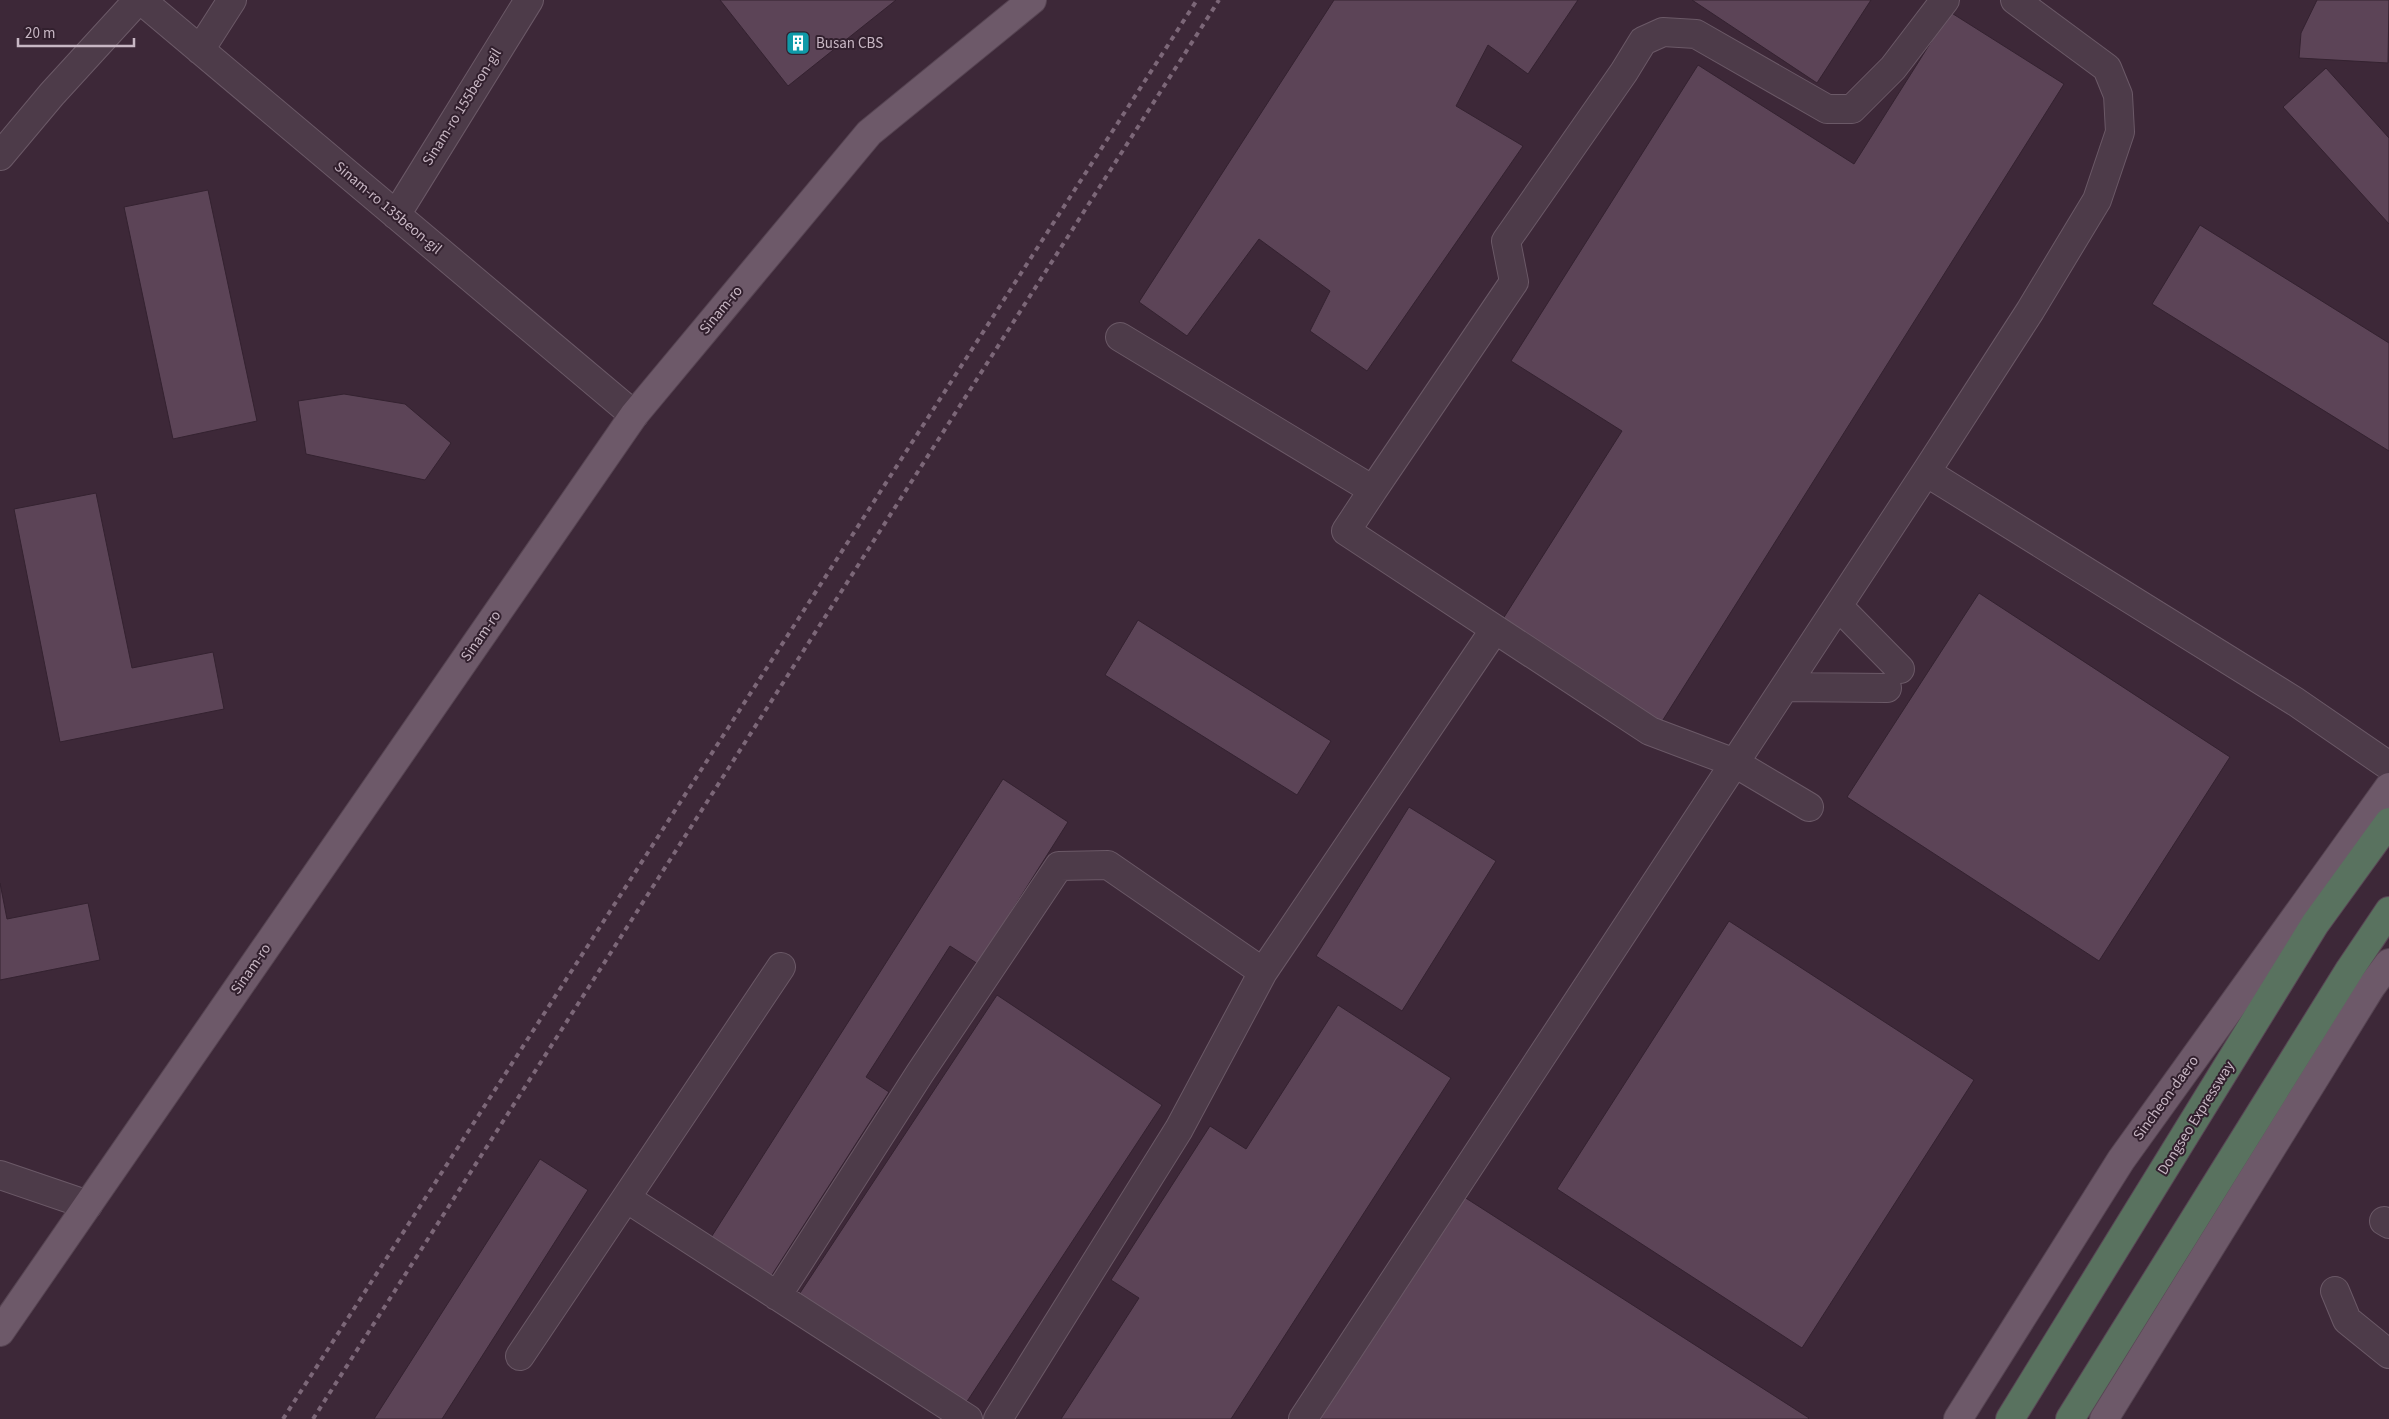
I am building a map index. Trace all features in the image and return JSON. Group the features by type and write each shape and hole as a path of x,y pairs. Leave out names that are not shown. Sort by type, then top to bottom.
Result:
{"highway":[{"name":"Dongseo Expressway","path":"2010,1419 2315,924 2389,822"},
{"path":"2070,1419 2345,977 2389,910"}],"main road":[{"name":"Sinam-ro","path":"0,1332 634,415 869,133 1032,0"},
{"name":"Sincheon-daero","path":"1958,1419 2120,1160 2389,786"},
{"path":"2104,1419 2371,986 2389,963"}],"street":[{"name":"Sinam-ro 135beon-gil","path":"140,0 634,415"},
{"path":"0,156 52,94 140,0"},
{"path":"200,50 232,0"},
{"name":"Sinam-ro 155beon-gil","path":"396,215 529,0"},
{"path":"1809,807 1735,763 1650,731 1346,531 1514,282 1506,241 1624,72 1642,41 1663,32 1696,34 1827,109 1852,109 1893,68 1945,0"},
{"path":"1303,1419 1926,472 2030,311 2097,200 2120,132 2118,95 2107,68 2015,0"},
{"path":"1120,336 1373,490"},
{"path":"1926,472 2296,702 2389,766"},
{"path":"1785,686 1894,679 1838,606"},
{"path":"998,1419 1179,1129 1263,972 1495,629"},
{"path":"778,1296 920,1072 1059,866 1108,865 1263,972"},
{"path":"520,1356 781,967"},
{"path":"0,1175 88,1205"},
{"path":"626,1198 968,1419"},
{"path":"2335,1291 2347,1320 2389,1354"}],"building":[{"name":"Busan CBS","path":"720,0 896,0 788,86"},
{"path":"1334,0 1578,0 1528,74 1488,45 1456,106 1523,146 1367,371 1310,331 1330,291 1259,239 1187,336 1139,302"},
{"path":"1692,0 1871,0 1817,83"},
{"path":"2317,0 2389,0 2388,63 2299,58 2301,33"},
{"path":"1950,12 2064,84 1661,723 1501,622 1622,431 1511,361 1698,65 1854,164"},
{"path":"2326,68 2389,138 2389,224 2283,107"},
{"path":"208,190 257,421 173,439 124,207"},
{"path":"2200,225 2389,343 2389,451 2152,304"},
{"path":"344,394 405,404 451,443 425,480 306,454 298,401"},
{"path":"96,493 132,668 213,652 224,709 60,742 14,509"},
{"path":"1979,593 2230,757 2099,961 1847,797"},
{"path":"1138,620 1331,741 1297,795 1105,675"},
{"path":"1003,779 1068,822 978,964 950,946 866,1077 889,1092 770,1278 710,1239"},
{"path":"1409,807 1496,861 1402,1011 1316,956"},
{"path":"0,883 7,919 88,903 100,960 0,980"},
{"path":"1729,921 1974,1080 1802,1348 1557,1189"},
{"path":"997,995 1162,1105 964,1406 798,1296"},
{"path":"1338,1005 1451,1078 1231,1419 1061,1419 1139,1298 1111,1280 1210,1126 1246,1149"},
{"path":"540,1159 588,1190 442,1419 374,1419"},
{"path":"1461,1195 1809,1418 1319,1419"}],"railway":[{"path":"283,1419 1197,0"},
{"path":"313,1419 1219,0"}],"place":[{"name":"Busan CBS","path":"798,43"}]}
